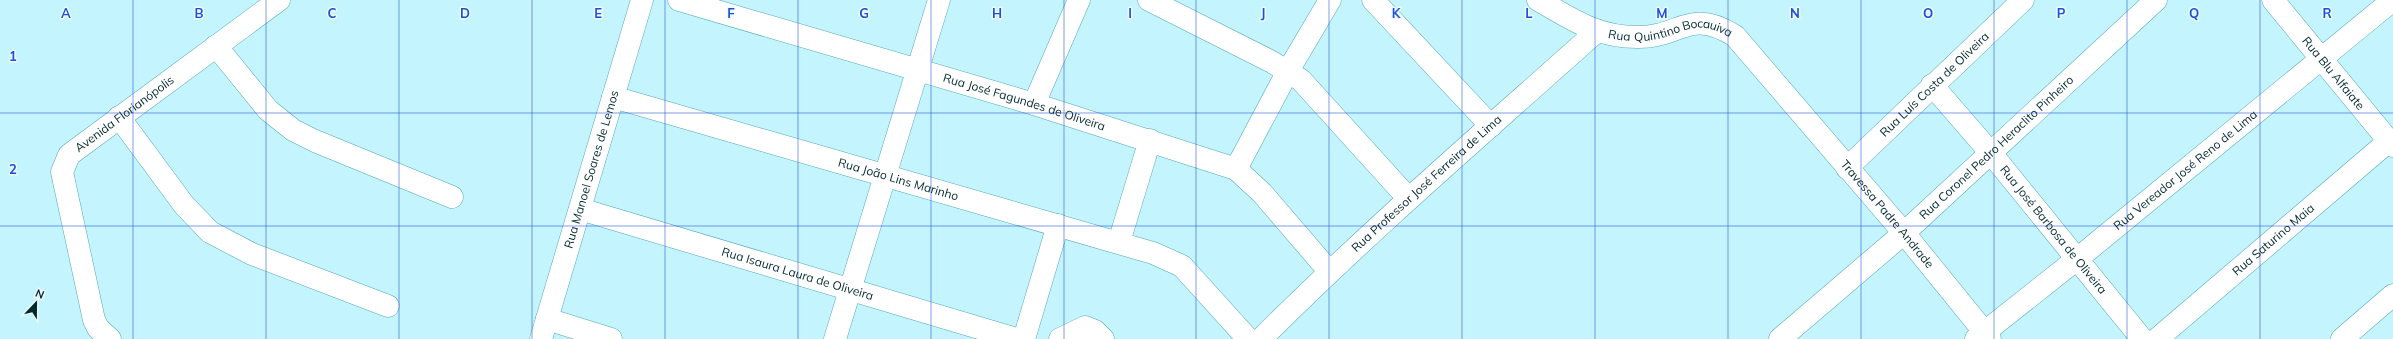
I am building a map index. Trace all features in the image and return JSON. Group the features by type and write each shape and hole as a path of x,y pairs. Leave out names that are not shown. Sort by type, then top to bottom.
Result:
{"street":[{"name":"Avenida Florianópolis","path":"110,339 98,328 94,320 62,172 70,155 119,117 279,0"},
{"name":"Rua Manoel Soares de Lemos","path":"544,329 642,0"},
{"name":"Rua José Fagundes de Oliveira","path":"679,0 1034,104 1150,140 1236,169 1262,192 1329,271"},
{"path":"835,339 939,0"},
{"path":"1034,104 1079,0"},
{"path":"1149,0 1288,71 1301,80 1408,198"},
{"path":"1236,169 1288,71 1330,0"},
{"path":"1373,0 1491,126"},
{"name":"Rua Quintino Bocauiva","path":"1538,0 1596,32 1637,37 1653,36 1698,22 1716,26 1736,36 1782,91"},
{"name":"Rua Luís Costa de Oliveira","path":"1847,168 2022,0"},
{"name":"Rua Coronel Pedro Heraclito Pinheiro","path":"1780,339 1904,233 2156,0"},
{"name":"Rua Blu Alfaiate","path":"2273,0 2391,144"},
{"name":"Rua Vereador José Reno de Lima","path":"1984,337 2393,0"},
{"name":"Rua Professor José Ferreira de Lima","path":"1261,339 1329,271 1408,198 1596,32"},
{"path":"216,46 268,110 293,130 315,141 452,197"},
{"name":"Rua José Barbosa de Oliveira","path":"1932,85 1990,152 2142,339"},
{"name":"Travessa Padre Andrade","path":"1782,91 1904,233 1984,337"},
{"name":"Rua João Lins Marinho","path":"613,97 1153,253 1182,266 1248,339"},
{"path":"119,117 184,205 210,232 252,254 388,306"},
{"path":"1119,242 1150,140"},
{"name":"Rua Saturino Maia","path":"2158,339 2391,144"},
{"name":"Rua Isaura Laura de Oliveira","path":"580,209 850,289 959,331 1016,339"},
{"path":"1024,339 1058,225"},
{"path":"2342,339 2393,295"},
{"path":"1060,339 1085,327 1099,335"},
{"path":"544,329 612,339"}]}
